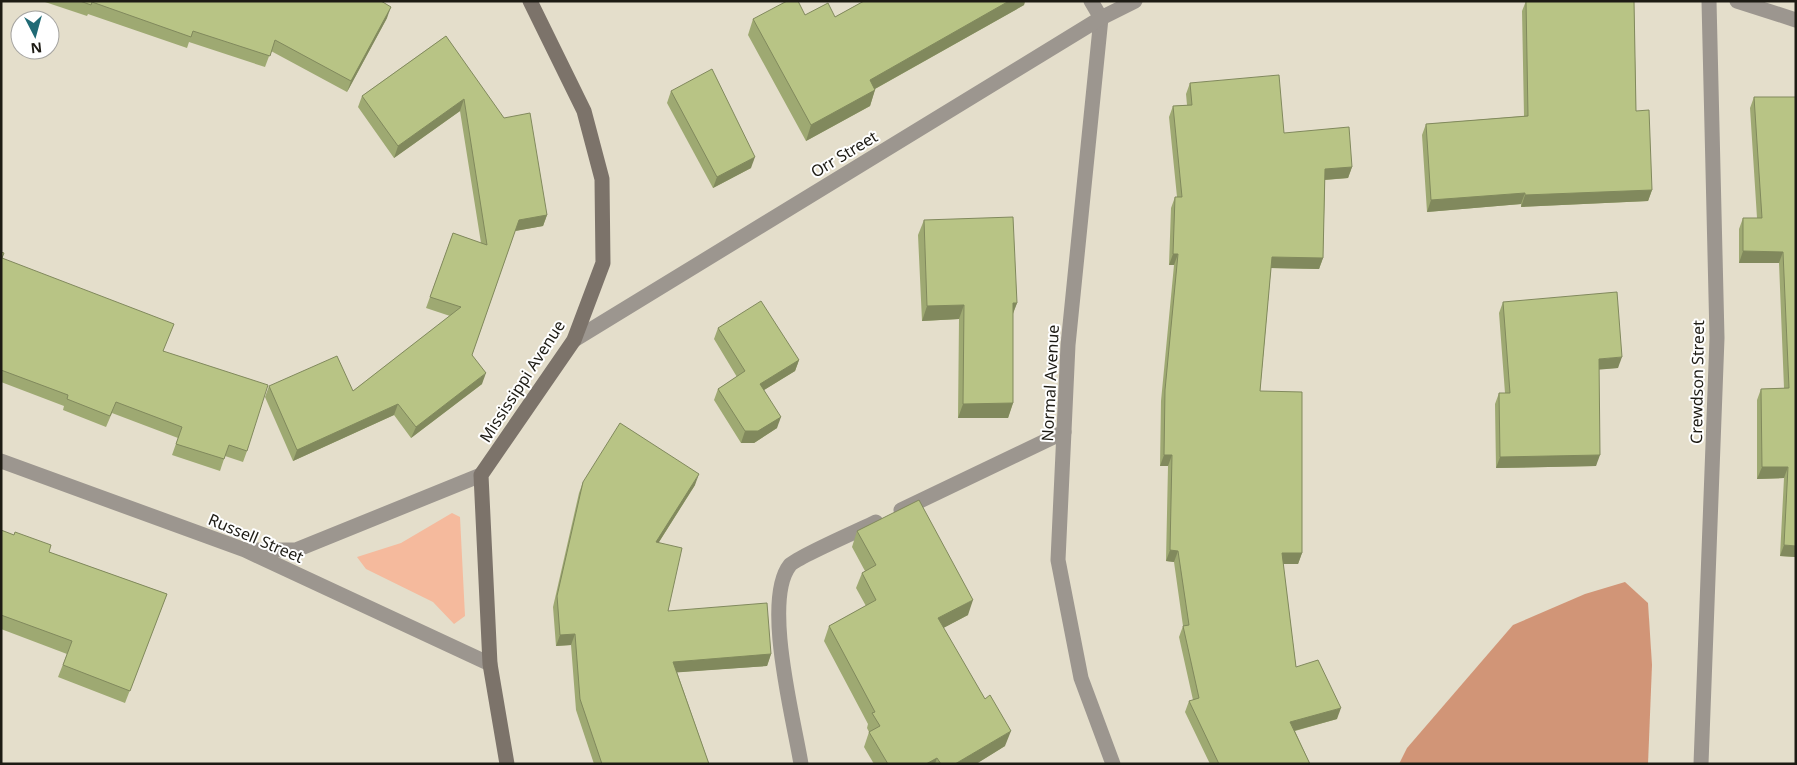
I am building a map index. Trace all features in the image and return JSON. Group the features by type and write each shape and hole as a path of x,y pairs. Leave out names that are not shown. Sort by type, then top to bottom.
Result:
{"street":[{"name":"Mississippi Avenue","path":"481,475 574,340 604,263 602,179 584,111 530,1"},
{"path":"1090,1 1100,18"},
{"name":"Orr Street","path":"574,340 1100,18 1135,1"},
{"name":"Crewdson Street","path":"1701,764 1717,338 1709,1"},
{"path":"1737,1 1796,20"},
{"name":"Normal Avenue","path":"1100,18 1068,346 1058,560 1081,678 1112,764"},
{"path":"801,764 779,637 779,587 791,564 1064,432"},
{"name":"Russell Street","path":"1,461 245,550 490,664"},
{"path":"245,550 296,550 481,475 490,664 507,764"}],"shaded area":[{"path":"452,513 460,517 465,616 454,624 433,602 366,569 357,557 401,543"},
{"path":"1625,582 1648,603 1652,665 1648,764 1399,764 1407,748 1513,625 1585,594"}],"building":[{"path":"80,1 381,1 391,7 351,81 275,40 270,56 193,31 191,37 92,2 91,5"},
{"path":"787,1 798,1 805,15 828,3 835,17 864,1 1009,1 870,80 875,90 811,125 753,19"},
{"path":"1526,1 1634,1 1636,111 1649,110 1652,190 1525,195 1525,193 1431,200 1426,124 1528,116"},
{"path":"446,36 504,118 530,113 547,215 519,220 472,355 486,373 416,427 398,404 297,450 269,386 337,356 353,391 461,307 430,297 453,233 487,245 464,99 398,146 362,96"},
{"path":"712,69 755,157 717,177 671,91"},
{"path":"1279,75 1284,133 1349,127 1352,167 1325,169 1323,258 1272,257 1260,391 1302,392 1302,553 1282,553 1296,667 1318,660 1341,708 1290,722 1310,764 1219,764 1189,701 1199,698 1183,626 1189,625 1178,551 1170,550 1172,455 1164,455 1165,390 1178,254 1173,254 1175,197 1182,197 1173,106 1192,105 1190,83"},
{"path":"1754,97 1796,97 1796,546 1784,545 1788,467 1762,467 1761,389 1789,388 1783,252 1743,251 1743,218 1762,218"},
{"path":"1013,217 1017,303 1013,303 1013,403 963,404 964,305 927,306 924,220"},
{"path":"1,252 4,253 2,258 174,324 163,351 268,385 247,451 229,445 224,459 176,444 182,427 116,402 110,416 67,399 68,395 1,370"},
{"path":"1617,292 1622,357 1599,359 1600,455 1500,457 1499,393 1510,393 1503,302"},
{"path":"761,301 799,360 760,384 781,417 758,431 745,431 718,389 745,371 718,328"},
{"path":"620,423 699,474 656,542 682,548 668,611 767,603 771,654 673,662 709,764 602,764 580,699 575,634 560,635 557,596 583,482"},
{"path":"919,500 973,600 938,618 985,699 990,695 1011,731 955,764 941,764 937,758 926,764 888,764 869,732 880,726 872,713 875,712 829,626 876,600 862,573 876,565 857,531"},
{"path":"1,530 14,535 15,532 51,545 49,552 167,594 130,691 63,665 72,641 1,615"}]}
